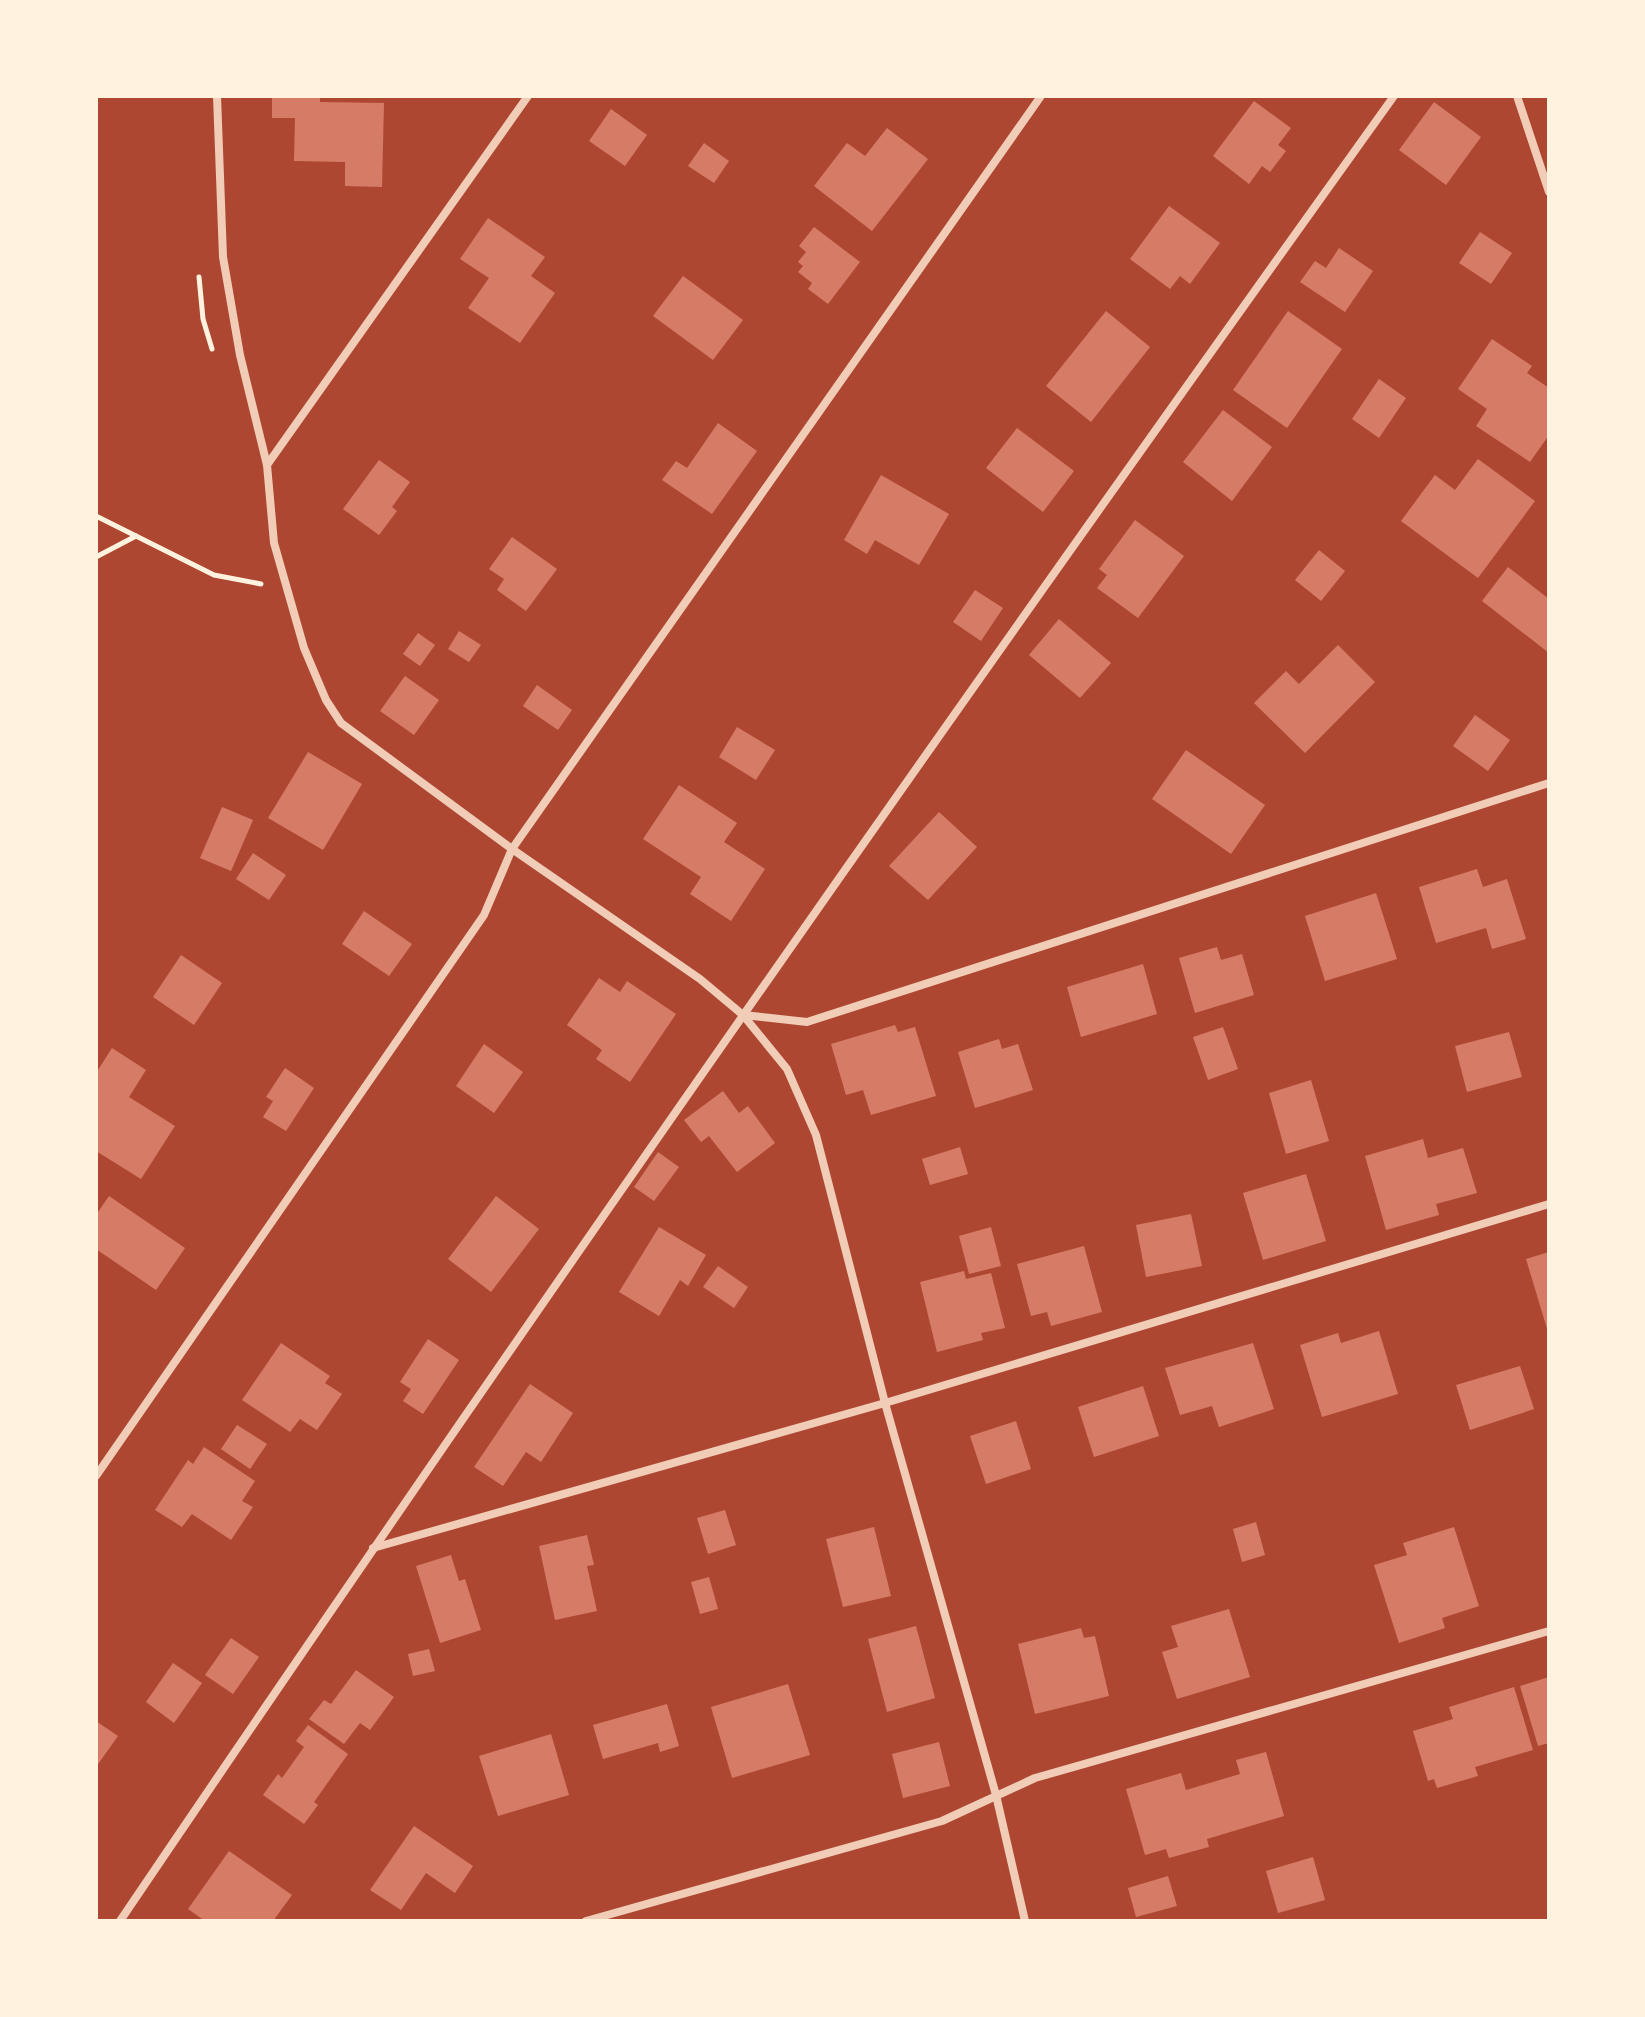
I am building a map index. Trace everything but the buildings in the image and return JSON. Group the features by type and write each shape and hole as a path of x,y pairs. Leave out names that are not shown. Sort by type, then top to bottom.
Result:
{"street":[{"path":"217,96 223,257 240,355 267,465 274,543 285,588 304,648 326,700 341,723 512,849 700,979 743,1015 787,1069 816,1135 885,1403 996,1795 1025,1921"},
{"path":"267,465 528,96"},
{"path":"96,1476 484,915 512,849 1041,96"},
{"path":"120,1921 372,1548 743,1015 1058,565 1394,96"},
{"path":"1517,96 1549,192"},
{"path":"743,1015 807,1022 1549,783"},
{"path":"372,1548 885,1403 1549,1204"},
{"path":"586,1921 942,1821 1035,1778 1549,1631"}],"path":[{"path":"96,516 214,575 285,588"},
{"path":"96,557 136,536"}],"shaded area":[{"path":"96,96 1549,96 1549,1921 96,1921"}]}
